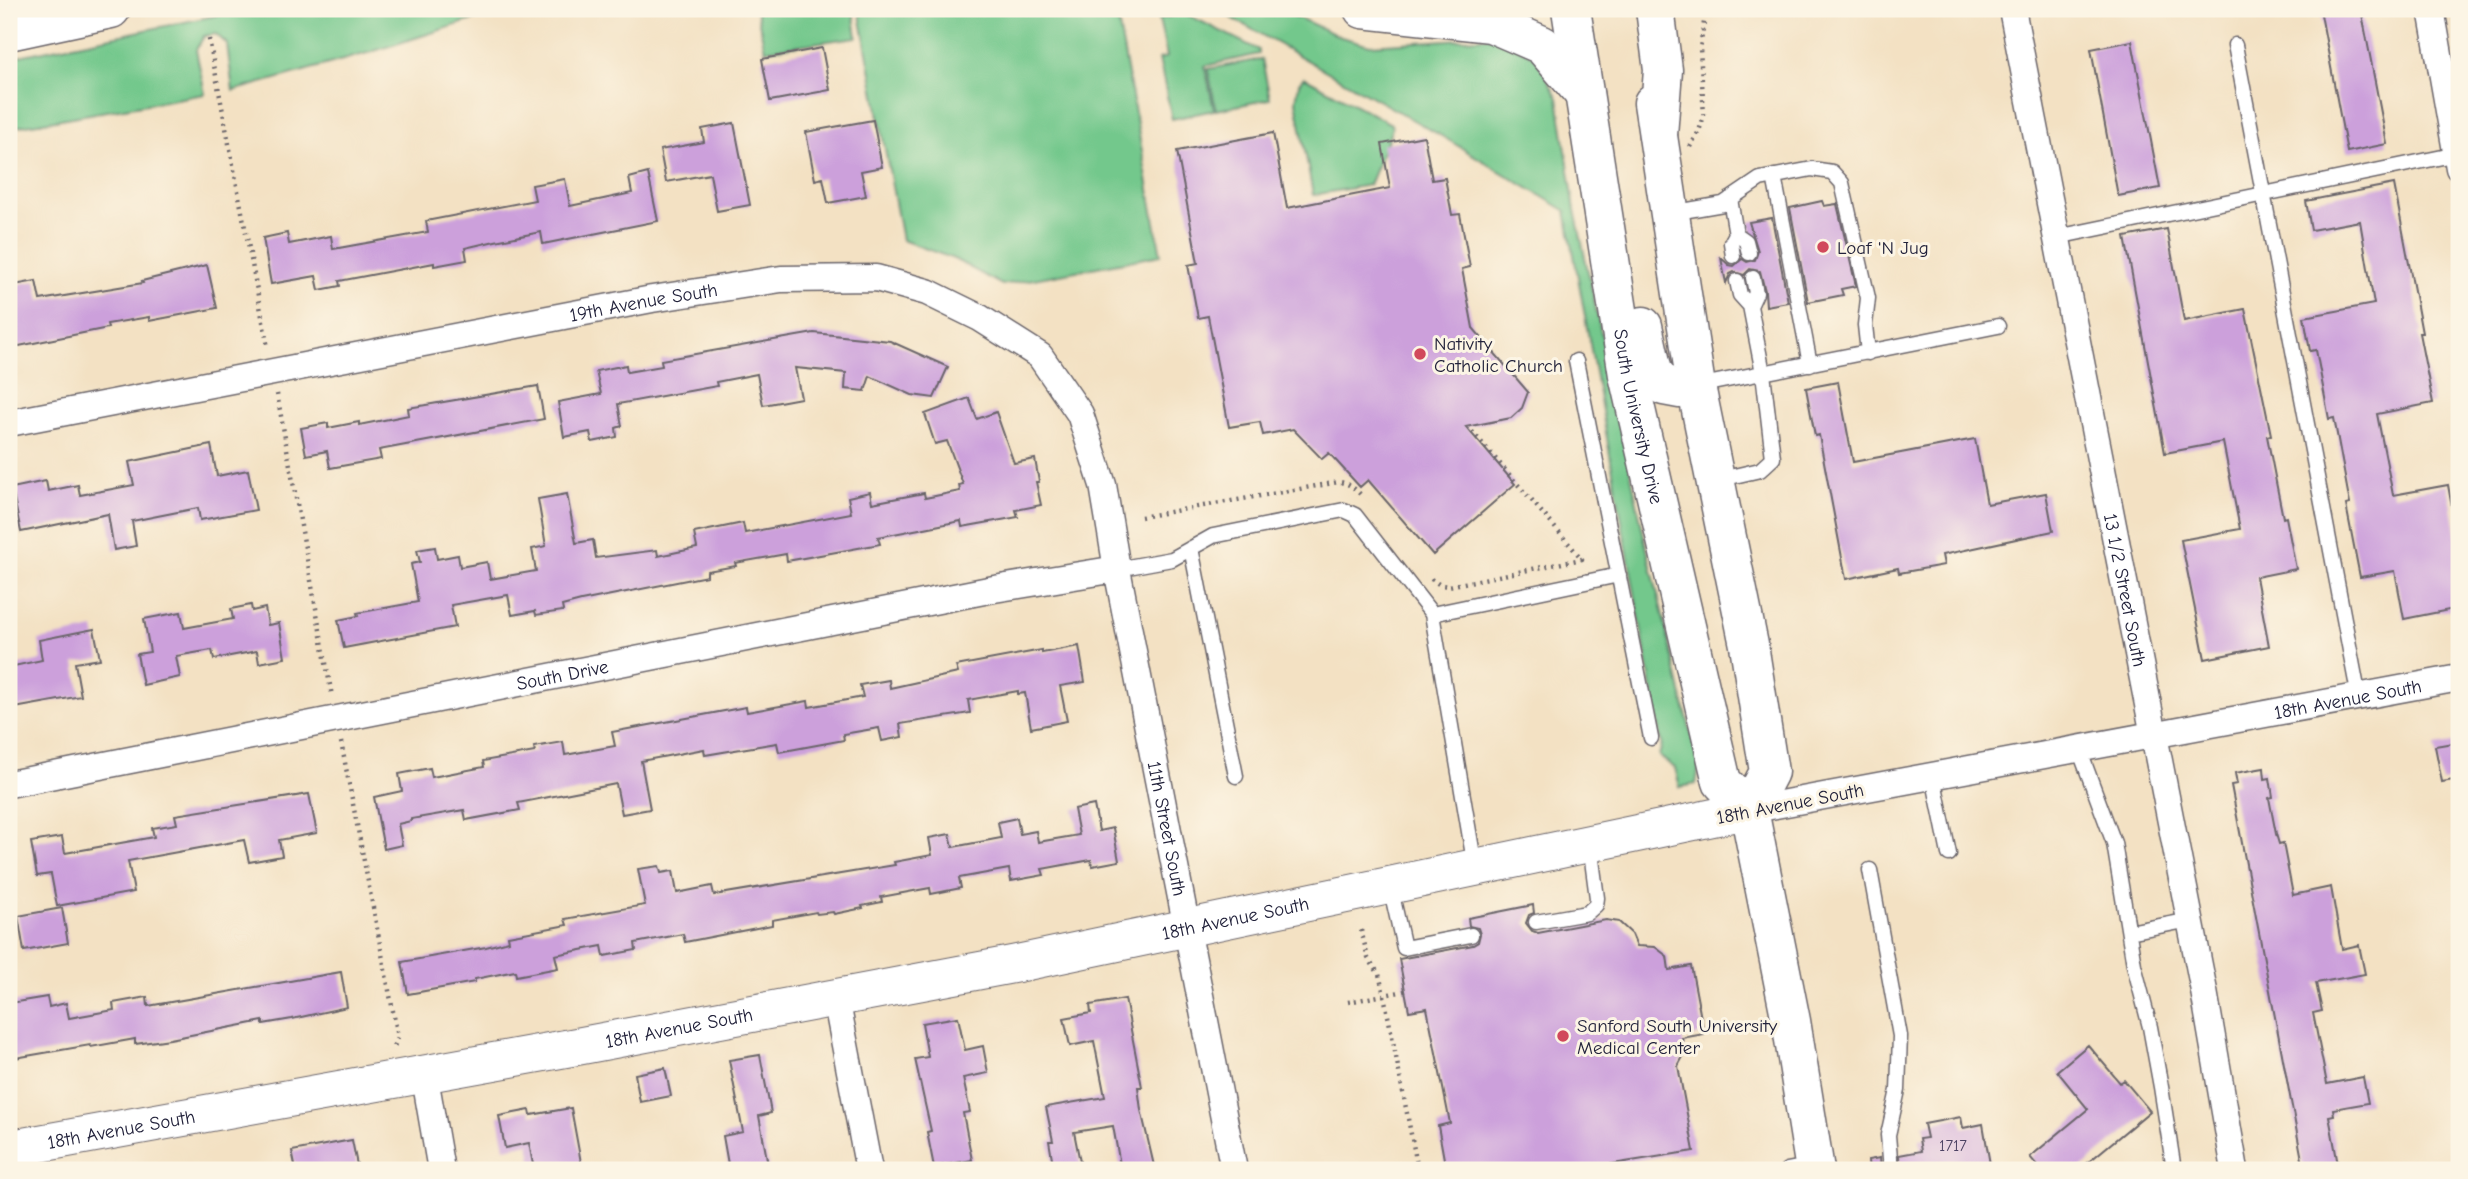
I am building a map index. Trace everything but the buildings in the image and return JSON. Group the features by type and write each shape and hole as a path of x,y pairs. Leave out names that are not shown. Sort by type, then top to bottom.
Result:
{"main road":[{"path":"9,31 111,9"},
{"path":"1363,9 1412,11 1491,23 1542,46 1584,94 1602,153 1653,372 1664,386 1680,389 1696,386"},
{"name":"South University Drive","path":"1571,9 1628,375 1722,782 1749,810"},
{"path":"1639,9 1696,386 1749,645 1769,772 1749,810 1791,1021 1805,1168"},
{"path":"1655,9 1663,70 1658,135"}],"street":[{"name":"13 1/2 Street South","path":"2012,9 2190,920 2235,1170"},
{"path":"2431,9 2458,161"},
{"name":"19th Avenue South","path":"9,424 652,299 781,279 876,278 928,292 980,318 1040,356 1080,414 1103,485 1117,569"},
{"name":"South Drive","path":"9,783 994,589 1117,569"},
{"name":"11th Street South","path":"1117,569 1234,1170"},
{"name":"18th Avenue South","path":"17,1155 424,1072 836,998 1188,928 1749,810 2459,678"},
{"path":"836,998 869,1170"},
{"path":"424,1072 442,1170"}],"lane":[{"path":"2235,45 2359,698"},
{"path":"2057,237 2263,193 2458,161"},
{"path":"1670,213 1723,204 1760,179 1812,169 1832,172 1842,183 1868,298 1865,325 1868,353"},
{"path":"1774,176 1810,364"},
{"path":"1730,199 1736,234 1731,243 1733,256"},
{"path":"1736,234 1746,241 1749,253"},
{"path":"1750,306 1756,293 1753,278"},
{"path":"1715,480 1760,470 1773,458 1763,373 1750,306 1740,295 1737,281"},
{"path":"1696,386 1998,326"},
{"path":"1576,361 1651,738"},
{"path":"1117,569 1162,561 1213,536 1350,511 1432,614 1475,867"},
{"path":"1191,548 1236,776"},
{"path":"1432,614 1619,575"},
{"path":"2079,749 2114,843 2175,1170"},
{"path":"1933,776 1949,854"},
{"path":"1536,922 1587,913 1596,905 1590,843"},
{"path":"1870,870 1900,1036 1898,1090 1888,1135 1891,1170"},
{"path":"1390,885 1404,948 1471,935"},
{"path":"2129,932 2190,920"}],"path":[{"path":"209,39 398,1037 391,1057"},
{"path":"1424,570 1432,580 1449,586 1582,559 1470,429"},
{"path":"1141,517 1339,482 1355,488 1364,498"},
{"path":"1361,930 1368,958 1379,974 1384,995 1418,1170"},
{"path":"1348,1002 1405,990"}],"green space":[{"path":"248,9 507,9 371,52 233,91 227,44 216,34 204,36 196,50 205,94 9,128 9,58"},
{"path":"756,9 853,9 857,37 765,50"},
{"path":"859,9 1116,9 1161,255 1002,285 954,259 902,240"},
{"path":"1216,9 1279,9 1341,37 1370,45 1494,37 1535,56 1558,98 1575,210 1645,541 1699,767 1696,784 1680,787 1675,768 1659,756 1662,744 1566,211 1445,138"},
{"path":"1184,13 1259,50 1259,54 1205,66 1214,110 1172,119 1159,59 1167,57 1159,19"},
{"path":"1262,59 1270,99 1216,110 1208,69"},
{"path":"1304,77 1391,124 1392,129 1369,185 1313,195 1296,101 1299,83"}],"place":[{"name":"Loaf 'N Jug","path":"1823,247"},
{"name":"Nativity Catholic Church","path":"1420,354"},
{"name":"Sanford South University Medical Center","path":"1563,1036"}]}
